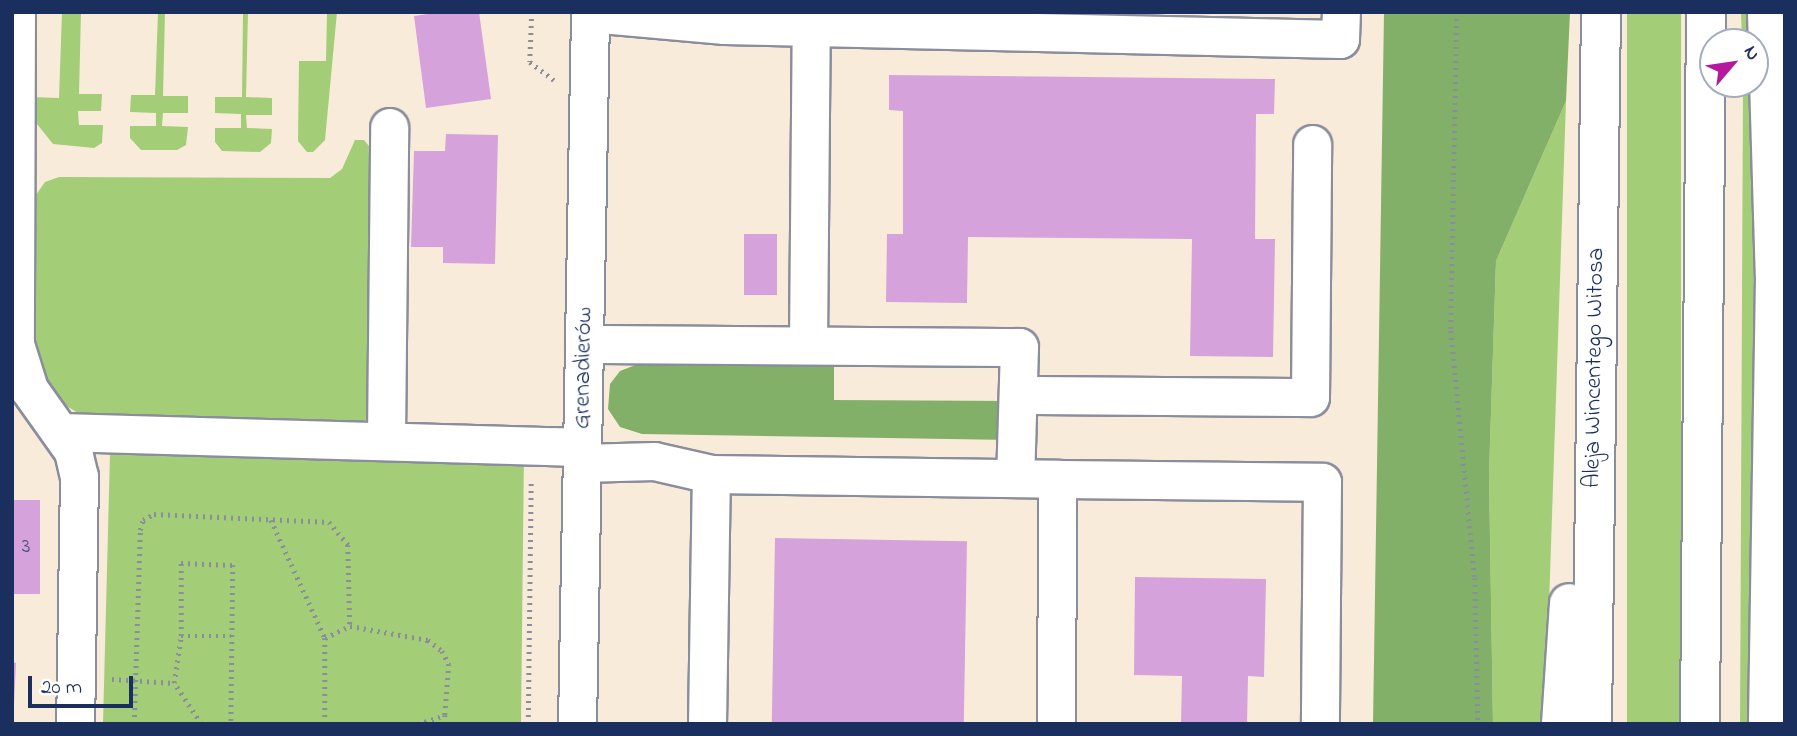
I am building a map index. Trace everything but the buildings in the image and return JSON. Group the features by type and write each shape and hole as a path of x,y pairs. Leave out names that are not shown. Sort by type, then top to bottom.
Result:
{"main road":[{"name":"Aleja Wincentego Witosa","path":"1592,724 1601,12"},
{"path":"1700,724 1706,12"},
{"path":"1561,724 1595,322"},
{"path":"1704,346 1727,600 1726,724"}],"street":[{"path":"16,12 15,344 29,389 74,451 79,476 75,724"},
{"path":"590,13 724,19 811,27 1339,39 1341,12"},
{"path":"1766,12 1774,276 1776,640 1767,724"},
{"name":"Grenadierów","path":"577,724 590,13"},
{"path":"808,344 811,27"},
{"path":"386,438 389,127"},
{"path":"1018,395 1310,397 1312,144"},
{"path":"1774,276 1785,171"},
{"path":"584,344 1019,347 1016,478"},
{"path":"61,432 386,438 531,444 582,455 654,461 711,474 1322,482 1320,724"},
{"path":"707,724 711,474"},
{"path":"1056,724 1057,479"}],"path":[{"path":"532,12 530,62 557,82"},
{"path":"1457,12 1451,331 1475,578 1478,724"},
{"path":"528,724 531,444"},
{"path":"134,724 143,520 154,514 271,520 316,518 341,533 348,545 350,626"},
{"path":"271,520 325,638 325,724"},
{"path":"201,724 174,683 181,636 181,563 233,565 231,724"},
{"path":"325,638 350,626 428,640 442,651 449,664 444,724"},
{"path":"181,636 231,636"},
{"path":"111,679 174,683"},
{"path":"418,724 444,715"}],"green space":[{"path":"62,12 81,12 79,94 102,94 101,111 78,111 79,125 103,125 102,143 94,148 53,144 33,119 32,97 59,98"},
{"path":"158,12 165,12 163,96 188,96 188,113 163,113 162,126 188,127 186,145 177,150 141,150 130,138 130,126 156,126 156,113 130,112 131,95 155,95"},
{"path":"243,12 248,12 246,97 272,98 272,115 246,115 247,128 272,129 271,143 260,152 222,151 215,142 215,128 241,128 241,114 215,113 215,97 242,97"},
{"path":"327,12 337,12 325,140 313,152 307,152 298,141 299,61 326,61"},
{"path":"1384,12 1570,12 1566,101 1496,261 1489,474 1493,724 1373,724"},
{"path":"1627,12 1681,12 1681,724 1627,724"},
{"path":"1741,12 1757,12 1757,28 1742,28"},
{"path":"1743,98 1757,98 1756,724 1740,724"},
{"path":"1566,101 1545,724 1493,724 1489,474 1496,261"},
{"path":"355,140 364,140 373,151 373,411 364,422 352,427 106,419 78,413 60,402 33,372 29,205 45,182 59,177 330,178 342,169"},
{"path":"834,362 834,400 1012,401 1011,440 642,434 620,427 608,409 610,384 620,371 638,364"},
{"path":"140,439 524,452 521,724 103,724 110,454"}]}
